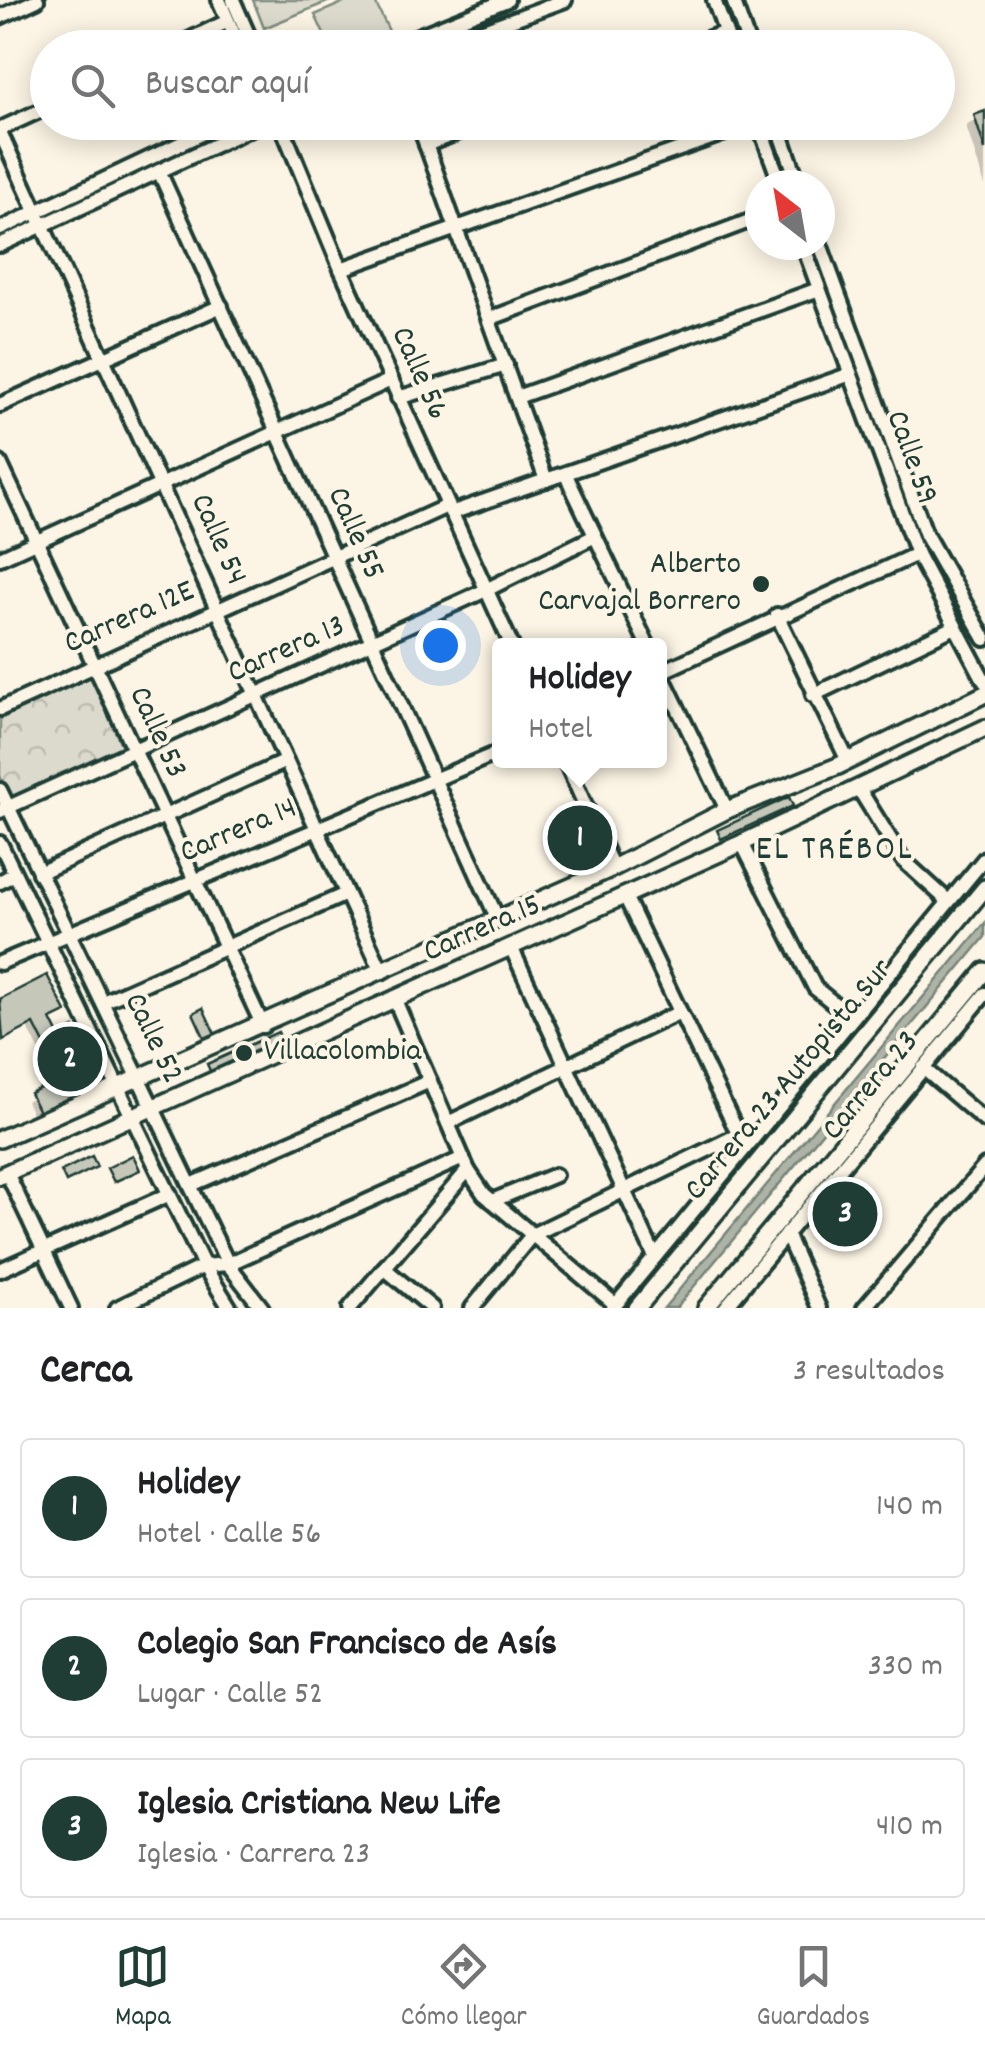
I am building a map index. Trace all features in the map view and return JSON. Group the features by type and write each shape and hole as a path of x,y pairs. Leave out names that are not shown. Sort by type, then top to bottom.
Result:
{"main road":[{"name":"Carrera 15","path":"0,1140 613,868 727,810 848,761 985,694"},
{"name":"Carrera 15","path":"4,1175 859,790 985,728"},
{"name":"Carrera 23 Autopista Sur","path":"637,1308 985,888"},
{"path":"706,1308 985,972"},
{"path":"924,1066 928,1040"},
{"path":"876,1103 901,1094"},
{"path":"652,1261 663,1277"}],"street":[{"path":"0,17 37,0"},
{"path":"219,0 232,30"},
{"path":"233,0 246,30"},
{"path":"432,30 507,0"},
{"path":"484,30 565,0"},
{"path":"714,0 724,30"},
{"path":"733,0 744,30"},
{"path":"209,30 228,21"},
{"path":"0,131 30,116"},
{"name":"Calle 54","path":"0,131 382,972"},
{"path":"0,245 41,218 191,140"},
{"path":"0,229 41,218 227,140"},
{"name":"Calle 56","path":"287,140 340,269 508,638"},
{"path":"424,140 546,480"},
{"path":"426,145 439,140"},
{"path":"340,269 706,140"},
{"path":"764,140 776,170"},
{"path":"783,140 794,170"},
{"name":"Calle 55","path":"159,171 498,920"},
{"path":"489,319 745,223"},
{"name":"Calle 59","path":"808,260 914,548 985,682"},
{"name":"Calle 59","path":"826,260 926,534 985,639"},
{"path":"517,397 819,289"},
{"path":"0,404 221,306"},
{"path":"398,398 506,366"},
{"name":"Carrera 12E","path":"0,709 334,557 449,510 566,475 851,374"},
{"path":"0,558 391,380"},
{"name":"Calle 53","path":"0,464 262,1026"},
{"path":"566,475 644,638"},
{"path":"667,669 914,548 926,534"},
{"name":"Carrera 13","path":"4,809 486,590 595,536"},
{"path":"777,616 848,761"},
{"path":"813,695 953,628"},
{"path":"667,686 727,810"},
{"name":"Carrera 14","path":"0,963 492,755"},
{"path":"39,873 286,761"},
{"path":"569,768 613,868"},
{"name":"Calle 52","path":"0,790 4,809 103,1002 228,1264 262,1308"},
{"path":"859,790 903,860 948,901"},
{"name":"Calle 52","path":"0,843 45,944 227,1307"},
{"path":"742,843 815,988 852,1018"},
{"name":"Carrera 23","path":"615,1306 741,1141 852,1018 985,858"},
{"path":"0,882 14,874"},
{"path":"103,1002 346,894"},
{"path":"472,1308 532,1234 625,1189 741,1141 626,896"},
{"path":"511,948 625,1189 652,1261"},
{"name":"Carrera 23","path":"724,1308 985,994"},
{"path":"395,1000 466,1164 492,1201 615,1306"},
{"path":"448,1123 678,1012"},
{"path":"924,1066 985,1121"},
{"path":"191,1186 430,1081"},
{"path":"117,1308 204,1266 228,1264 466,1164"},
{"path":"350,1308 466,1164"},
{"path":"161,1175 182,1166"},
{"path":"864,1308 985,1166"},
{"path":"4,1175 71,1308"},
{"path":"492,1201 554,1175"},
{"path":"0,1270 170,1194"},
{"path":"786,1234 818,1308"},
{"path":"384,1268 432,1308"}],"green space":[{"path":"253,0 332,0 264,28"},
{"path":"349,0 374,0 389,30 322,30 315,15"},
{"path":"91,676 123,749 11,799 0,776 0,719"}],"shaded area":[{"path":"985,923 985,937 676,1308 664,1308"}],"building":[{"path":"985,111 985,150 974,115"},
{"name":"EL TRÉBOL","path":"789,797 793,806 721,839 717,830"},
{"path":"578,812 598,857 583,864 563,819"},
{"path":"47,975 66,1012 51,1019 59,1035 74,1028 101,1083 40,1114 30,1093 61,1078 34,1024 3,1040 0,999"},
{"path":"203,1008 216,1036 206,1041 193,1013"},
{"name":"Villacolombia","path":"278,1032 282,1041 211,1073 207,1064"},
{"path":"133,1155 140,1170 114,1182 107,1168"},
{"path":"92,1156 97,1167 66,1182 61,1171"},
{"path":"835,1199 862,1221 855,1229 829,1208"}],"place":[{"name":"Alberto Carvajal Borrero","path":"761,584"},
{"name":"Holidey","path":"580,838"},
{"name":"Villacolombia","path":"244,1053"},
{"name":"Colegio San Francisco de Asís","path":"70,1059"},
{"name":"Iglesia Cristiana New Life","path":"845,1214"}],"district":[{"name":"EL TRÉBOL","path":"835,851"}]}
